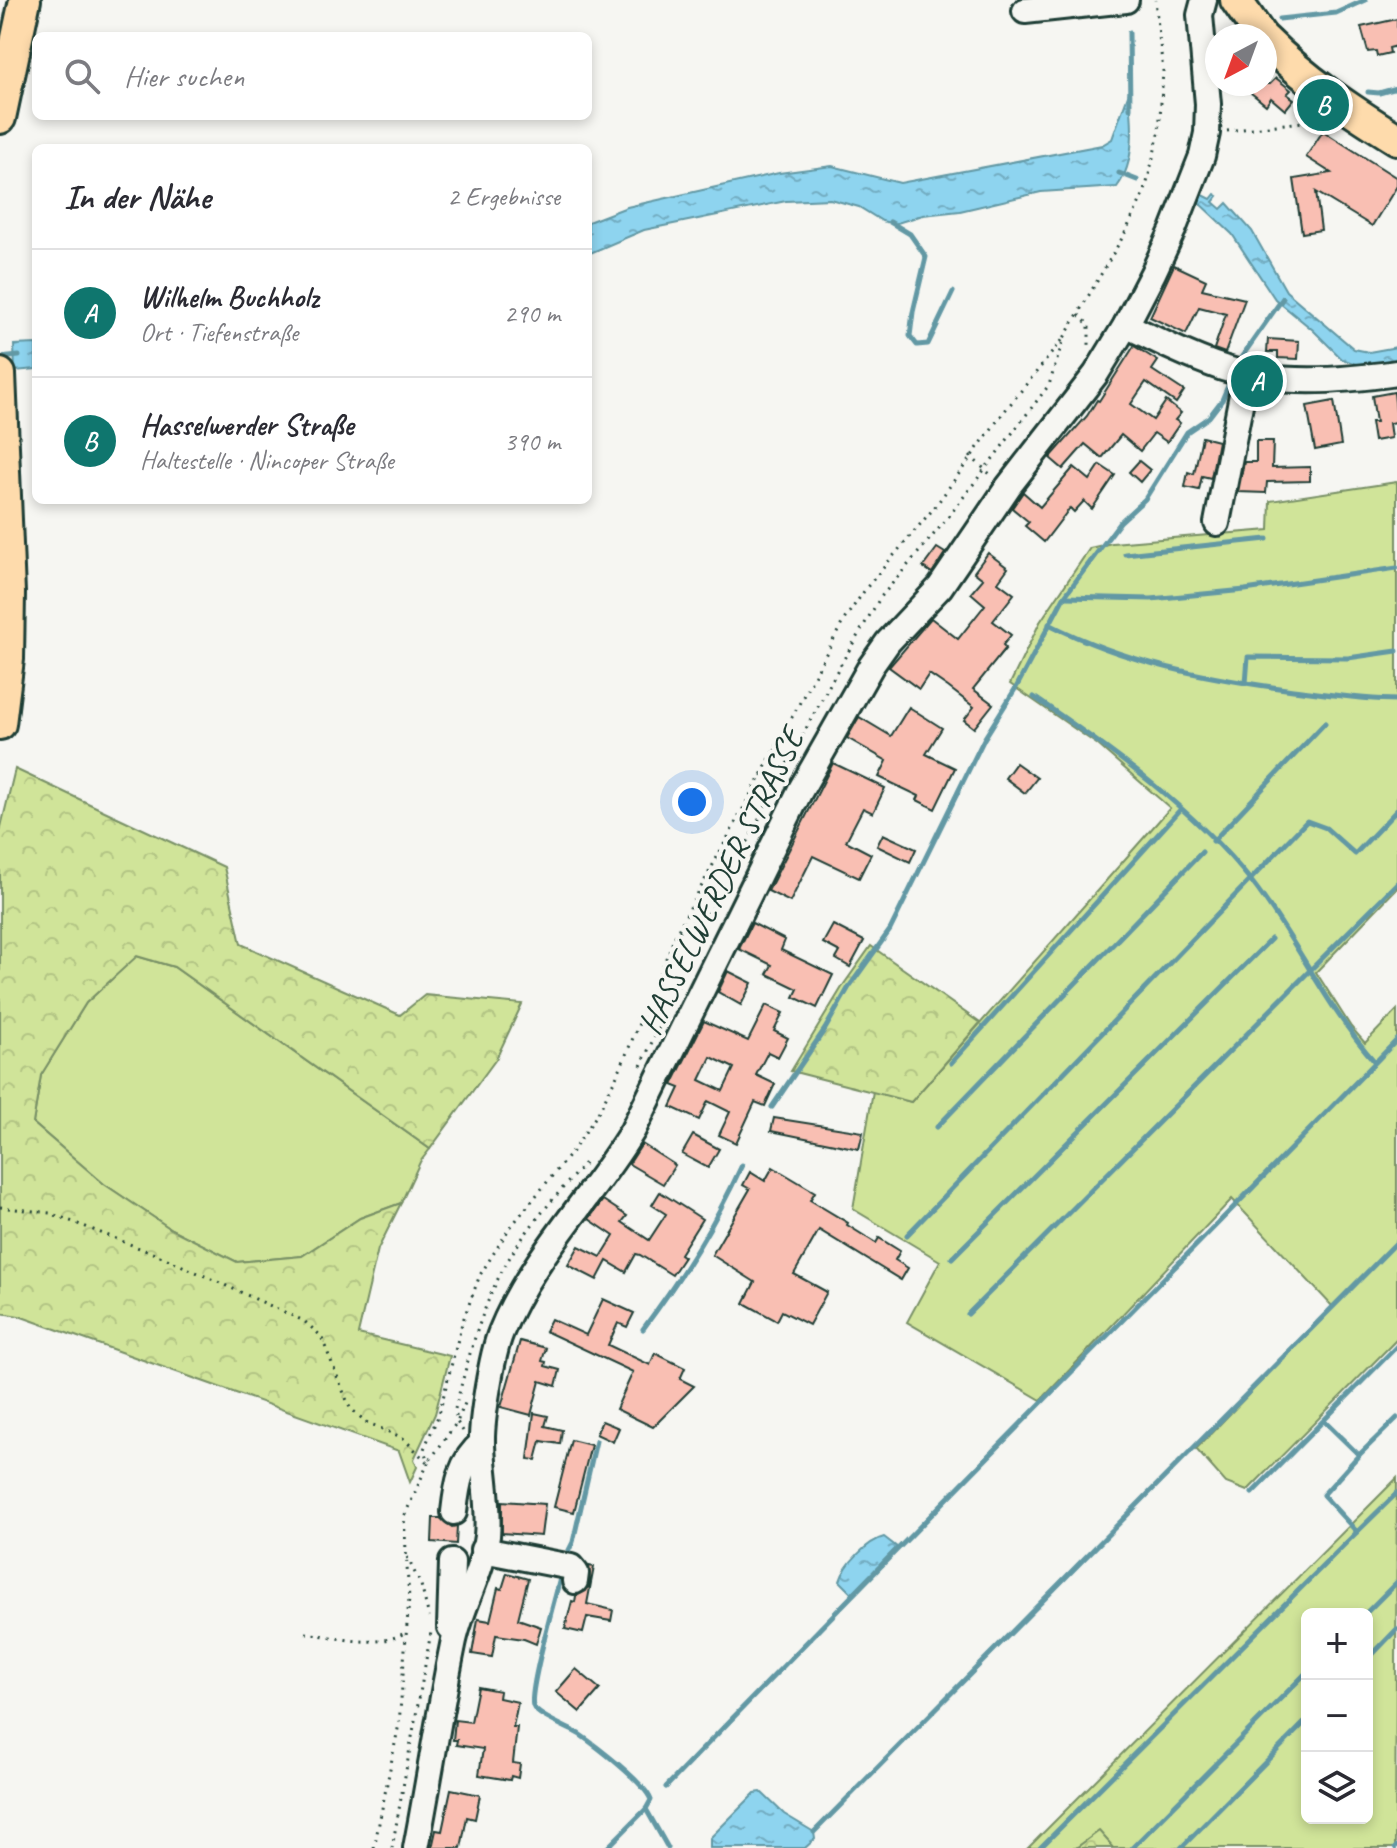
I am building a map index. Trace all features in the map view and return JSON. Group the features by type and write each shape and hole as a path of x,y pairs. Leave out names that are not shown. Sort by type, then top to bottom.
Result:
{"main road":[{"path":"0,118 25,0"},
{"path":"1236,0 1253,24"},
{"path":"1277,52 1327,95 1397,139"},
{"path":"0,724 8,659 9,593 1,387"}],"street":[{"path":"1025,11 1126,0"},
{"name":"HASSELWERDER STRASSE","path":"416,1848 453,1645 487,1535 482,1443 494,1356 500,1335 518,1294 545,1251 601,1181 633,1130 800,791 871,666 888,642 940,587 1008,487 1096,374 1126,325 1173,230 1202,156 1208,104 1200,15 1204,0"},
{"path":"1126,325 1237,371 1295,379 1354,379 1397,373"},
{"path":"1217,523 1237,371"},
{"path":"454,1512 457,1484 468,1454 482,1443"},
{"path":"483,1550 571,1567 576,1573 575,1581"},
{"path":"452,1562 449,1619 453,1645"}],"path":[{"path":"1207,133 1327,119"},
{"path":"428,1463 424,1449 439,1414 462,1323 480,1275 509,1229 574,1149 598,1113 676,934 844,620 1064,338"},
{"path":"970,456 984,469"},
{"path":"774,750 790,758"},
{"path":"761,774 778,781"},
{"path":"676,934 716,906"},
{"path":"645,1008 663,1016"},
{"path":"0,1207 50,1213 165,1258 304,1321 321,1336 350,1408 366,1422 403,1438 428,1463"},
{"path":"374,1848 399,1724 409,1599 404,1517 428,1463 457,1422"},
{"path":"392,1848 432,1628 421,1585 406,1553"},
{"path":"306,1633 374,1642 393,1640 406,1632"}],"green space":[{"path":"1397,482 1397,888 1316,972 1351,1027 1365,1043 1397,1010 1397,1339 1247,1491 1226,1483 1196,1449 1333,1307 1232,1199 1041,1400 907,1322 940,1261 853,1209 873,1091 911,1102 1170,808 1098,745 1010,684 1040,622 1090,548 1112,543 1269,530 1270,501"},
{"path":"15,769 224,867 241,944 400,1015 425,995 522,1004 496,1059 430,1149 174,967 137,956 86,1003 41,1075 33,1123 104,1184 171,1229 237,1262 302,1256 360,1218 401,1203 378,1249 358,1334 450,1356 435,1414 414,1459 417,1467 410,1482 399,1451 19,1316 0,1313 0,831"},
{"path":"871,946 980,1023 911,1102 791,1071"},
{"path":"136,956 174,967 430,1149 420,1162 401,1203 360,1218 302,1256 237,1262 171,1229 104,1184 33,1123 41,1075 86,1003"},
{"path":"1397,1478 1395,1848 1114,1848 1099,1832 1076,1848 1028,1848"},
{"path":"1099,1831 1114,1848 1076,1848"}],"water":[{"path":"1129,92 1132,129 1130,154 1117,187 1041,192 960,211 923,215 894,224 882,221 859,207 830,199 786,201 644,230 592,252 592,220 627,207 779,173 832,166 900,183 1102,145 1112,139"},
{"path":"1201,194 1211,199 1215,194 1218,196 1213,202 1221,209 1227,203 1252,231 1286,291 1354,349 1369,352 1397,347 1397,364 1364,367 1342,359 1275,299 1232,234 1199,203"},
{"path":"32,344 32,369 15,371 14,345"},
{"path":"884,1537 897,1547 852,1593 840,1581 843,1574 864,1548"},
{"path":"761,1792 784,1814 814,1832 815,1839 805,1848 710,1848 710,1838 755,1793"}],"building":[{"path":"1397,19 1397,46 1389,48 1390,53 1377,56 1376,51 1368,52 1361,27"},
{"path":"1277,79 1291,90 1287,94 1294,99 1285,110 1271,98 1266,105 1255,96 1277,96"},
{"path":"1323,131 1397,178 1397,186 1372,226 1316,192 1321,230 1302,233 1294,179 1331,173 1306,157"},
{"path":"1174,265 1206,280 1202,289 1245,299 1225,353 1214,349 1226,314 1199,307 1186,334 1150,317"},
{"path":"1268,339 1299,341 1298,359 1278,358 1278,352 1267,352"},
{"path":"1134,346 1158,361 1152,370 1184,391 1176,403 1146,382 1131,404 1153,420 1166,401 1181,413 1175,420 1180,423 1167,442 1154,433 1140,451 1121,435 1102,458 1085,444 1063,469 1050,458 1099,401"},
{"path":"1394,392 1397,422 1389,423 1391,438 1374,441 1371,422 1376,422 1372,396"},
{"path":"1334,401 1341,445 1315,450 1307,406"},
{"path":"1202,437 1218,441 1211,478 1202,476 1199,490 1185,487 1188,472 1194,474"},
{"path":"1256,441 1273,441 1272,468 1310,467 1310,481 1267,482 1266,493 1238,492 1244,462 1256,462"},
{"path":"1139,461 1150,470 1140,482 1129,472"},
{"path":"1100,465 1115,475 1092,509 1084,501 1074,512 1070,508 1044,542 1025,526 1029,522 1012,508 1023,492 1040,507 1074,467 1090,480"},
{"path":"937,548 945,553 932,573 923,567"},
{"path":"988,553 1008,568 998,582 1014,594 993,621 1011,635 1003,645 1006,648 973,689 993,704 974,728 964,720 974,707 948,687 929,674 919,689 889,667 931,618 958,639 985,605 971,593 983,579 974,572"},
{"path":"909,707 942,728 926,754 955,768 935,809 917,800 919,796 879,777 887,761 847,738 859,717 891,736"},
{"path":"833,763 885,788 873,813 863,808 846,841 871,854 859,878 813,856 790,902 768,891"},
{"path":"1016,763 1037,778 1025,793 1005,778"},
{"path":"883,834 916,849 910,862 877,846"},
{"path":"752,923 785,940 781,950 833,975 817,1008 794,997 798,989 767,974 772,965 739,949"},
{"path":"833,925 864,941 850,967 836,959 840,952 823,943"},
{"path":"728,971 752,983 741,1005 718,992"},
{"path":"766,1005 783,1013 774,1031 788,1038 778,1057 768,1052 756,1075 775,1084 765,1106 755,1102 736,1143 719,1135 730,1112 708,1101 699,1120 671,1107 680,1088 672,1085 704,1021 748,1041","holes":["711,1057 734,1068 723,1091 700,1080"]},
{"path":"774,1118 863,1132 859,1149 771,1131"},
{"path":"693,1135 719,1149 708,1168 682,1154"},
{"path":"642,1144 675,1165 663,1184 629,1164"},
{"path":"773,1167 815,1192 810,1200 847,1225 876,1243 879,1238 900,1251 895,1260 908,1268 901,1280 819,1230 794,1274 827,1292 809,1325 782,1311 777,1321 744,1303 755,1282 712,1255 750,1189 743,1185 750,1172 765,1181"},
{"path":"660,1192 702,1219 680,1254 684,1257 672,1275 636,1254 626,1272 607,1261 597,1280 568,1265 579,1246 601,1257 614,1236 589,1219 603,1200 627,1216 622,1222 649,1240 666,1214 652,1205"},
{"path":"603,1299 634,1313 627,1327 618,1323 608,1345 650,1365 655,1353 685,1368 680,1379 694,1386 653,1427 616,1409 633,1372 545,1331 551,1319 586,1335"},
{"path":"520,1341 546,1348 542,1361 546,1362 545,1366 560,1370 556,1386 540,1381 531,1415 501,1407"},
{"path":"534,1413 548,1416 545,1426 562,1430 560,1444 541,1441 536,1460 528,1459"},
{"path":"602,1421 619,1428 613,1442 596,1434"},
{"path":"571,1440 591,1445 574,1512 554,1507"},
{"path":"502,1501 545,1504 541,1536 502,1533"},
{"path":"433,1518 440,1518 452,1527 457,1526 456,1544 432,1542"},
{"path":"589,1566 594,1567 587,1604 613,1610 611,1621 587,1617 583,1633 565,1629 572,1601 575,1602 576,1596 586,1591 590,1584"},
{"path":"507,1573 528,1579 518,1619 541,1627 536,1644 496,1635 492,1657 472,1654 478,1619 490,1621 498,1588 502,1589"},
{"path":"576,1669 600,1689 580,1712 556,1692"},
{"path":"478,1687 500,1691 499,1698 518,1702 513,1727 517,1727 513,1763 520,1764 518,1778 511,1776 510,1780 479,1775 483,1749 456,1745 457,1740 453,1740 455,1720 471,1722"},
{"path":"451,1789 480,1795 475,1819 467,1817 461,1848 432,1848 436,1830 442,1831"}],"waterway":[{"path":"1279,19 1336,13 1365,0"},
{"path":"1129,33 1130,108"},
{"path":"1368,92 1379,93 1397,88"},
{"path":"1119,173 1137,180"},
{"path":"890,222 910,234 926,257 910,336 917,345 928,344 953,292"},
{"path":"1236,365 1283,298"},
{"path":"0,358 19,356"},
{"path":"772,1107 825,1029 849,987 890,930 984,739 1017,686 1064,597 1120,522 1145,499 1187,432 1209,417 1222,400 1231,379"},
{"path":"1125,554 1267,539"},
{"path":"1065,597 1151,599 1245,590 1397,568"},
{"path":"1049,624 1108,650 1168,668 1293,690 1397,700"},
{"path":"1246,683 1248,657 1348,658 1397,651"},
{"path":"1034,697 1150,782 1229,855 1268,904 1341,1019 1375,1062"},
{"path":"1213,841 1325,723"},
{"path":"951,1063 1180,810"},
{"path":"907,1235 1307,821 1326,828 1355,854 1397,810"},
{"path":"937,1127 1202,852"},
{"path":"968,1314 1397,883"},
{"path":"952,1258 1271,939"},
{"path":"666,1787 1397,1040"},
{"path":"643,1329 697,1250 742,1165"},
{"path":"814,1832 1397,1242"},
{"path":"1252,1493 1397,1346"},
{"path":"1359,1455 1397,1418"},
{"path":"1040,1848 1357,1532 1323,1495 1359,1455 1324,1421"},
{"path":"566,1556 573,1542 596,1441"},
{"path":"1357,1532 1397,1493"},
{"path":"561,1574 538,1663 533,1706 546,1718 586,1739 639,1784 651,1800 646,1809 668,1848"},
{"path":"1371,1608 1397,1582"},
{"path":"1373,1654 1397,1629"},
{"path":"1132,1848 1301,1678"},
{"path":"1181,1848 1301,1726"},
{"path":"607,1848 646,1809"}],"place":[{"name":"Hasselwerder Straße","path":"1323,105"},
{"name":"Wilhelm Buchholz","path":"1257,381"}]}
